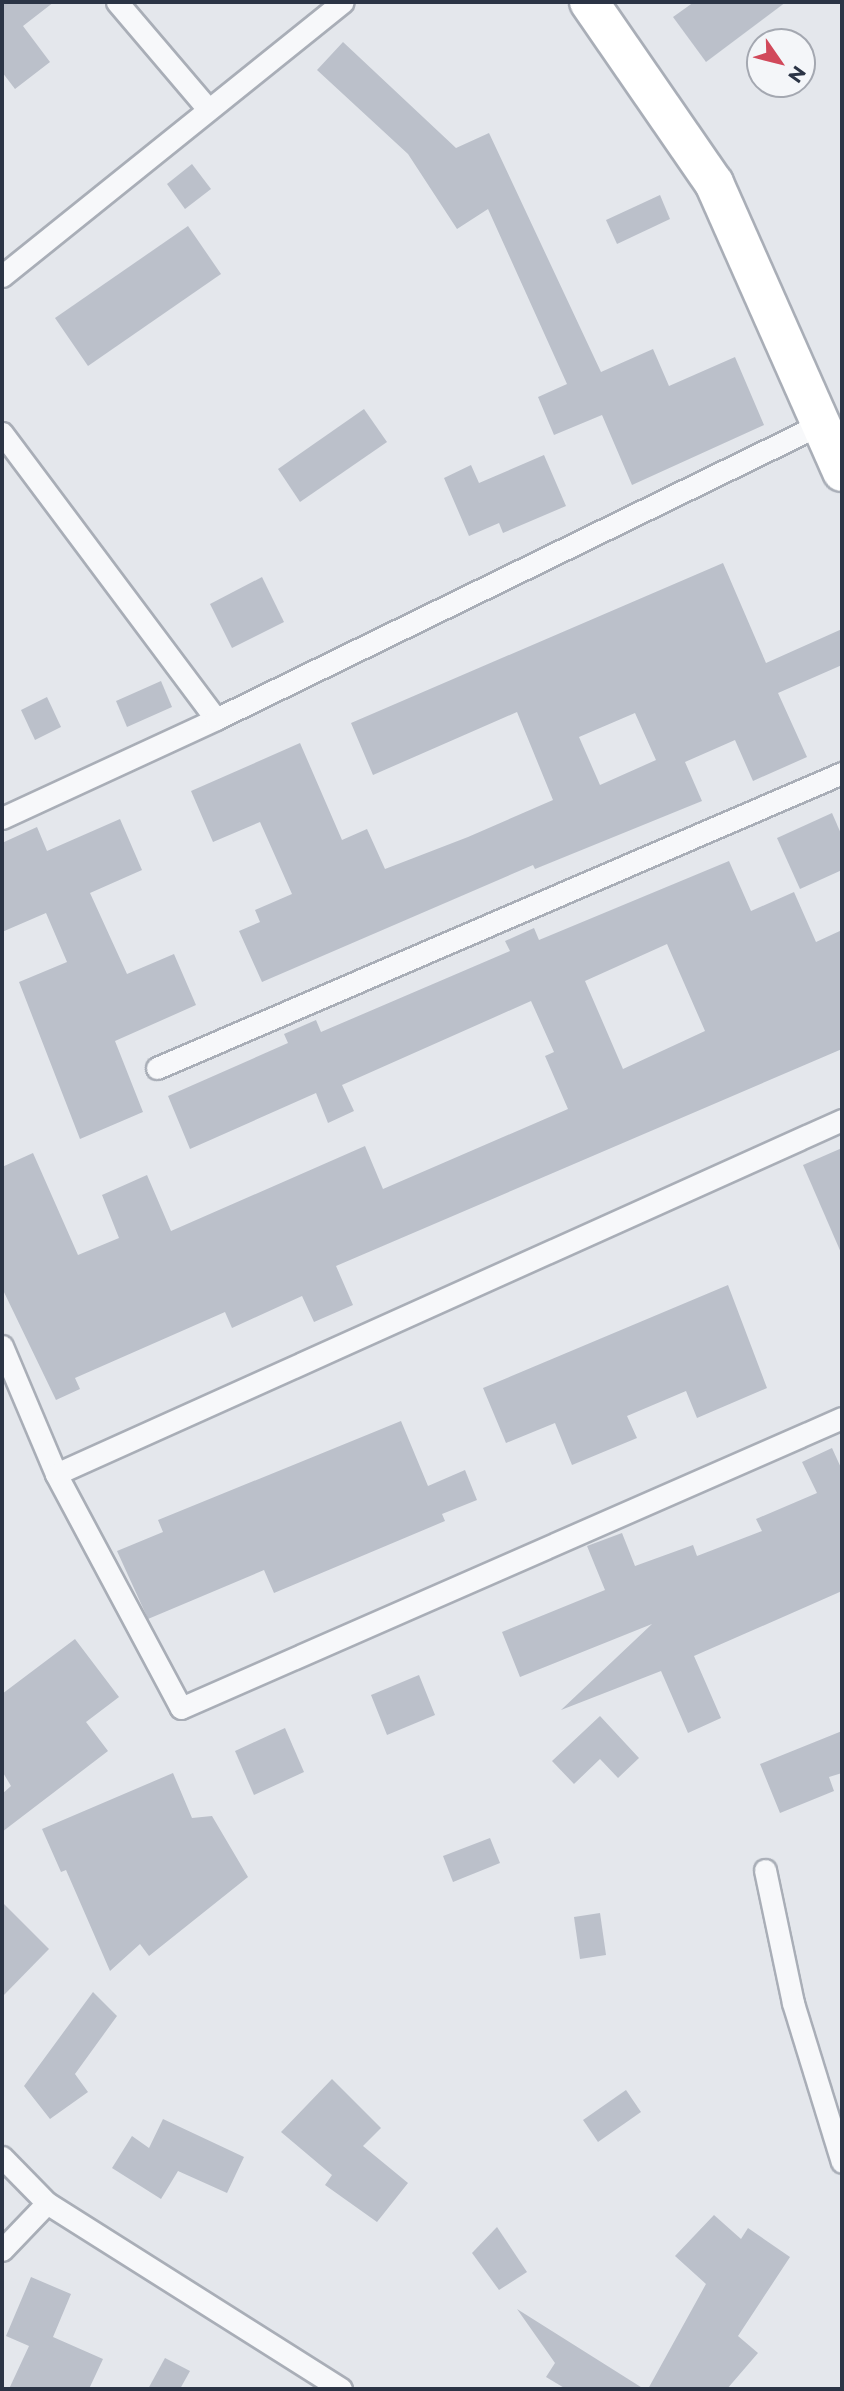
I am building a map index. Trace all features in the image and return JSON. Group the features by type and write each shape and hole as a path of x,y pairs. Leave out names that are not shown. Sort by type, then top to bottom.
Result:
{"main road":[{"path":"589,2 714,183 823,423 842,472"}],"lane":[{"path":"117,2 208,108"},
{"path":"2,276 208,108 344,2"},
{"path":"2,818 216,719 823,423"},
{"path":"2,433 216,719"},
{"path":"157,1068 842,773"},
{"path":"57,1474 842,1120"},
{"path":"2,1346 57,1474 181,1708 842,1418"},
{"path":"765,1870 793,2003 842,2162"},
{"path":"2,2157 47,2203 341,2389"},
{"path":"2,2250 47,2203"}],"building":[{"path":"2,2 54,2 23,26 50,62 15,89 2,72"},
{"path":"694,2 786,2 751,28 746,28 746,32 706,62 673,17"},
{"path":"343,42 456,148 489,133 601,372 653,349 669,386 735,357 764,425 632,485 602,415 554,435 538,397 567,384 488,209 457,229 408,154 317,70"},
{"path":"192,164 211,189 185,209 167,184"},
{"path":"660,195 670,219 617,244 606,220"},
{"path":"188,226 221,274 88,366 55,318"},
{"path":"364,409 387,442 300,502 278,469"},
{"path":"544,455 566,506 503,533 499,523 469,536 444,478 471,465 479,483"},
{"path":"723,563 766,663 842,629 842,665 778,693 807,757 753,781 735,740 685,762 702,801 535,869 533,865 262,982 239,931 260,922 255,910 292,894 260,822 213,842 191,791 300,743 342,840 367,829 385,869 553,800 517,712 373,775 351,723","holes":["635,713 656,760 600,785 579,737"]},
{"path":"262,577 284,622 232,648 210,604"},
{"path":"161,681 172,707 127,727 116,701"},
{"path":"47,697 61,727 35,740 21,710"},
{"path":"832,813 842,836 842,870 800,889 777,838"},
{"path":"120,819 142,870 90,893 127,974 174,954 196,1005 115,1041 143,1112 80,1139 19,982 67,962 46,913 2,932 2,843 37,827 47,851"},
{"path":"729,861 751,911 794,892 816,942 842,930 842,1049 336,1266 353,1305 314,1322 302,1296 232,1328 225,1312 75,1378 80,1389 56,1400 2,1288 2,1167 33,1153 78,1255 119,1238 102,1195 147,1175 171,1231 365,1146 383,1189 568,1109 545,1056 554,1052 531,1001 342,1085 354,1111 328,1123 316,1093 190,1149 168,1096 288,1043 284,1034 316,1020 321,1032 510,951 505,941 534,928 539,940","holes":["667,944 705,1031 623,1069 585,981"]},
{"path":"842,1148 842,1255 803,1165"},
{"path":"728,1285 767,1388 697,1418 686,1391 627,1416 637,1438 572,1465 555,1423 506,1443 483,1388"},
{"path":"401,1421 428,1486 465,1470 477,1500 442,1514 445,1521 274,1593 264,1570 148,1619 117,1551 163,1532 158,1520"},
{"path":"832,1448 842,1470 842,1591 694,1656 721,1718 688,1733 661,1671 561,1710 652,1624 520,1677 502,1632 605,1590 587,1546 622,1533 635,1566 693,1545 697,1556 762,1531 756,1519 817,1493 802,1462"},
{"path":"75,1639 119,1697 86,1722 108,1751 2,1832 2,1794 11,1786 2,1771 2,1694"},
{"path":"419,1675 435,1715 387,1735 371,1695"},
{"path":"600,1716 639,1758 618,1778 600,1759 574,1784 552,1761"},
{"path":"285,1728 304,1772 254,1795 235,1751"},
{"path":"842,1731 842,1773 829,1777 834,1791 780,1813 760,1764"},
{"path":"173,1773 192,1818 212,1816 248,1877 149,1956 140,1944 110,1971 66,1870 61,1872 42,1829"},
{"path":"490,1838 500,1863 453,1882 443,1856"},
{"path":"2,1902 49,1949 2,1997"},
{"path":"600,1913 606,1955 580,1959 574,1917"},
{"path":"93,1992 117,2016 75,2074 88,2092 50,2119 24,2086"},
{"path":"332,2079 381,2128 363,2146 408,2183 377,2222 325,2185 332,2175 281,2132"},
{"path":"626,2090 641,2112 598,2142 583,2120"},
{"path":"163,2119 244,2157 227,2193 178,2171 161,2199 112,2168 132,2136 149,2148"},
{"path":"714,2215 741,2239 748,2228 790,2257 738,2336 758,2353 727,2389 648,2389 706,2284 675,2256"},
{"path":"497,2227 527,2272 499,2290 472,2253"},
{"path":"31,2277 71,2294 53,2337 103,2359 89,2389 9,2389 29,2346 6,2336"},
{"path":"517,2309 644,2389 566,2389 546,2377 555,2363"},
{"path":"165,2358 190,2371 180,2389 148,2389"}]}
